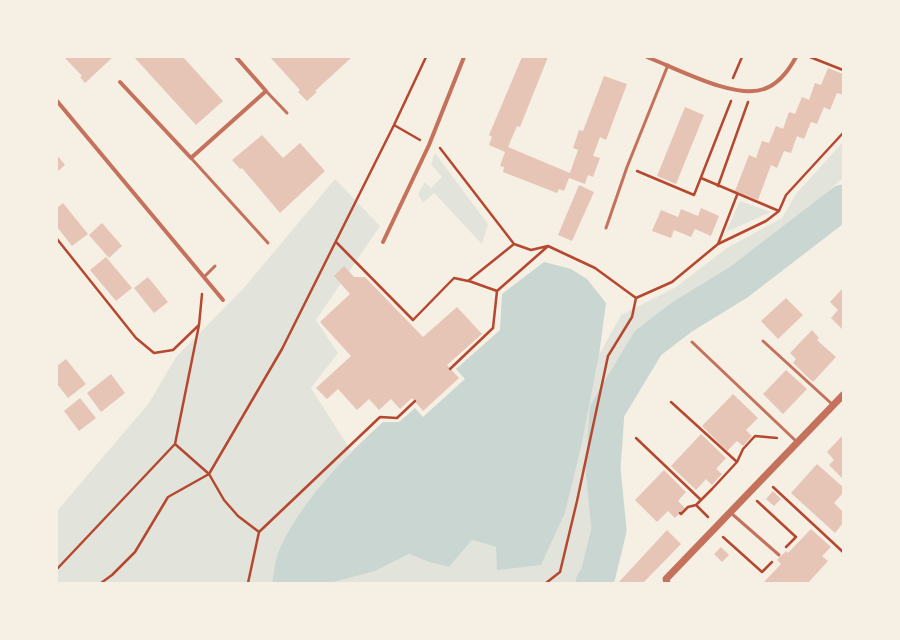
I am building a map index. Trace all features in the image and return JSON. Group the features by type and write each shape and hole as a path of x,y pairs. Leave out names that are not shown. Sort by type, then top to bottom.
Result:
{"street":[{"path":"120,82 191,158 266,91 236,57"},
{"path":"383,242 429,145 464,57"},
{"path":"648,57 728,90 752,92 764,90 775,84 786,72 796,57"},
{"path":"57,101 223,300"},
{"path":"665,582 763,477 843,395"}],"lane":[{"path":"606,228 627,167 668,65"},
{"path":"266,91 287,113"},
{"path":"191,158 268,243"},
{"path":"204,277 215,266"},
{"path":"763,341 833,405"},
{"path":"692,342 797,442"},
{"path":"730,512 779,555"}],"path":[{"path":"100,583 112,575 135,552 168,497 209,474 282,349 394,125 426,57"},
{"path":"728,90 742,57"},
{"path":"810,57 843,70"},
{"path":"627,167 694,195 735,90"},
{"path":"718,186 752,92"},
{"path":"394,125 429,145"},
{"path":"636,298 672,282 718,244 766,221 779,211 786,195 843,133"},
{"path":"432,138 514,244 531,250 548,246 595,268 636,298"},
{"path":"701,178 737,195 779,211"},
{"path":"718,244 737,195"},
{"path":"57,239 136,338 154,353 173,350 199,326"},
{"path":"336,242 413,320"},
{"path":"468,281 514,244"},
{"path":"450,369 493,328 497,290 548,246"},
{"path":"57,569 175,444 199,326 204,277"},
{"path":"410,322 454,278 497,290"},
{"path":"546,583 560,572 608,356 632,316 636,298"},
{"path":"248,583 259,532 380,418 397,418 415,401"},
{"path":"671,402 737,462"},
{"path":"680,513 681,514 688,507 696,505 701,500 718,480 737,462 743,449 755,436 765,436"},
{"path":"636,438 701,500"},
{"path":"175,444 209,474 224,500 238,516 259,532"},
{"path":"763,477 843,552"},
{"path":"696,505 703,512"}],"shaded area":[{"path":"843,142 843,178 755,256 662,322 624,363 604,409 597,469 601,530 585,574 578,583 330,583 375,571 409,554 429,562 449,567 472,540 496,547 541,565 565,512 582,443 599,355 621,315 676,287 727,248 782,218 796,194"},
{"path":"435,153 488,224 482,244 434,193 423,203 418,194 425,182 431,188 442,177 431,164"},
{"path":"335,179 380,226 316,320 338,353 311,388 351,451 301,512 278,551 272,583 57,583 57,511 149,403 176,357 243,289"},
{"path":"740,201 771,212 726,232"},
{"path":"544,262 571,269 587,279 606,303 599,355 582,443 565,513 541,565 497,570 496,547 472,540 449,567 429,562 409,554 375,571 330,583 272,583 279,550 288,532 311,498 325,481 353,450 383,422 399,422 415,408 423,417 465,379 456,369 500,330 502,294"}],"building":[{"path":"64,57 113,57 85,83 80,77 82,76"},
{"path":"134,57 183,57 223,101 196,125"},
{"path":"270,57 352,57 315,91 317,92 307,101 298,92 300,90"},
{"path":"522,57 548,57 520,127 517,126 508,147 570,173 578,150 573,148 579,130 583,131 604,76 627,84 606,140 600,137 593,156 600,158 593,177 588,175 585,184 569,178 564,191 559,189 557,193 503,172 504,167 500,166 505,152 489,145 492,137 489,135"},
{"path":"828,68 843,74 843,95 837,93 830,110 824,107 817,124 811,122 804,139 797,136 791,153 784,151 777,168 771,165 758,200 735,191 749,155 756,158 762,141 769,143 776,126 783,129 789,112 795,114 802,97 809,100 815,83 821,85"},
{"path":"685,107 704,115 676,184 657,176"},
{"path":"262,135 283,158 300,143 325,171 280,213 242,168 240,169 232,160"},
{"path":"57,155 65,165 57,172"},
{"path":"579,185 594,192 572,241 558,235"},
{"path":"63,203 88,234 72,246 57,227 57,208"},
{"path":"701,208 719,216 711,236 695,229 691,237 674,230 671,238 652,231 661,210 678,217 681,209 698,216"},
{"path":"102,223 122,246 109,258 89,235"},
{"path":"106,257 132,288 116,301 90,270"},
{"path":"344,266 354,277 365,277 423,337 457,307 482,334 447,365 459,378 423,411 412,398 400,409 391,399 379,410 369,399 357,410 338,389 327,399 316,388 351,356 320,322 350,294 334,276"},
{"path":"148,277 168,302 154,313 134,288"},
{"path":"843,288 843,330 831,318 838,310 830,302"},
{"path":"786,298 803,315 778,339 761,321"},
{"path":"812,330 819,338 817,340 836,357 813,382 793,363 796,359 790,353"},
{"path":"66,359 86,384 68,398 57,384 57,366"},
{"path":"786,370 807,389 783,414 763,394"},
{"path":"111,374 125,393 101,412 87,393"},
{"path":"733,394 758,418 746,430 752,436 743,446 737,441 727,451 702,426"},
{"path":"80,398 96,418 79,431 64,411"},
{"path":"701,434 726,458 716,469 722,474 712,485 706,479 696,490 671,466"},
{"path":"843,435 843,479 829,465 834,460 827,452"},
{"path":"817,464 843,487 843,493 834,503 843,512 843,523 835,533 791,493"},
{"path":"664,470 686,492 678,501 685,508 675,518 668,511 657,522 635,500"},
{"path":"773,491 781,499 774,506 766,499"},
{"path":"811,529 831,547 822,556 828,561 808,583 763,583 781,564 777,560 786,551 788,553"},
{"path":"667,530 681,544 643,583 618,583"},
{"path":"721,547 729,555 722,562 714,554"}],"waterway":[{"path":"593,583 598,575 609,530 603,469 607,411 648,343 682,317 739,282 843,202"}]}
